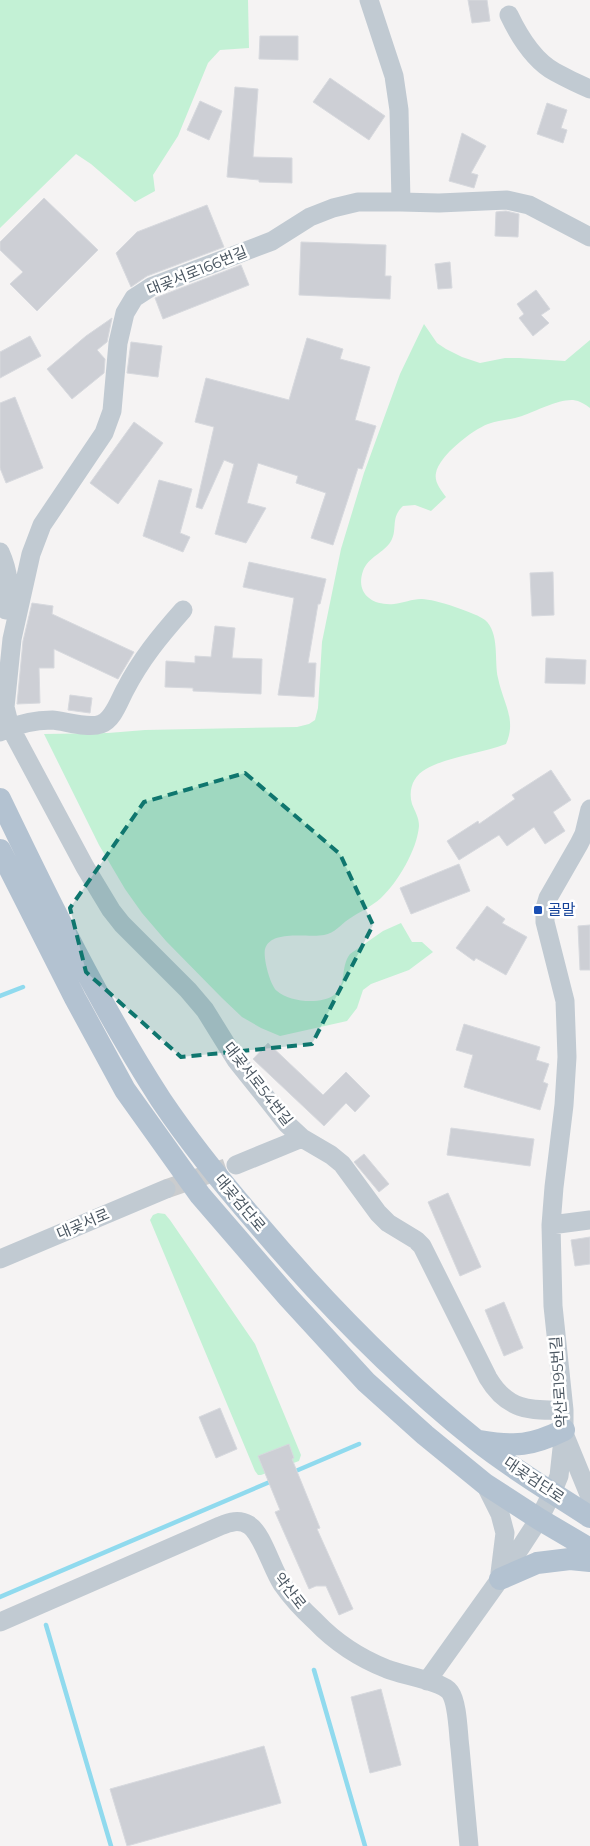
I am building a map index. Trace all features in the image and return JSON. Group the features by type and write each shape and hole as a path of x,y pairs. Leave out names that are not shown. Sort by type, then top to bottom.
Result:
{"main road":[{"name":"대곶검단로","path":"0,799 34,871 120,1033 162,1101 213,1171 290,1261 389,1364 476,1440 590,1517"},
{"name":"대곶검단로","path":"0,850 41,934 126,1090 200,1195 288,1297 366,1382 425,1435 485,1484 590,1549"},
{"path":"476,1440 506,1445 526,1445 544,1440 564,1420"},
{"path":"500,1578 537,1563 570,1559 590,1560"}],"street":[{"path":"369,0 394,76 399,110 401,202"},
{"path":"509,15 518,34 533,54 553,71 590,89"},
{"name":"대곶서로166번길","path":"3,702 12,639 31,554 42,525 104,433 112,411 118,342 125,313 134,298 151,287 272,241 310,217 358,202 438,203 507,200 529,205 590,237"},
{"path":"0,552 9,582 8,602 0,645"},
{"path":"5,729 27,721 52,720 90,726 102,724 113,713 128,684 153,644 183,610"},
{"name":"대곶서로54번길","path":"3,702 5,729 111,910 132,936 188,990 210,1017 247,1075 287,1124 302,1138 332,1155 342,1164 378,1213 388,1223 416,1240 422,1246 488,1378 500,1396 509,1402 564,1420"},
{"name":"약산로195번길","path":"427,1681 539,1519 559,1476 564,1420 553,1306 551,1224 564,1105 567,1057 565,1001 545,922 545,908 548,898 584,834 590,809"},
{"path":"236,1165 302,1138"},
{"name":"대곶서로","path":"0,1259 166,1190"},
{"path":"551,1224 590,1220"},
{"path":"564,1420 590,1497"},
{"path":"485,1484 500,1514 505,1533 500,1578"},
{"name":"약산로","path":"0,1622 220,1526 239,1521 248,1524 255,1530 282,1584 315,1622 336,1640 351,1651 387,1669 427,1681 445,1688 451,1693 454,1704 469,1846"}],"highlighted area":[{"path":"245,773 340,854 373,925 312,1044 181,1057 86,972 70,908 144,802"}],"green space":[{"path":"0,0 248,0 249,48 220,50 208,63 178,136 153,175 155,191 135,202 91,164 76,154 0,228"},
{"path":"424,324 437,343 462,357 480,363 505,358 565,361 590,340 590,408 576,400 561,401 518,417 481,427 457,444 438,466 436,480 446,497 431,511 415,505 403,506 395,519 391,541 365,566 361,579 362,586 364,592 373,601 394,604 426,599 464,610 485,620 493,632 495,640 498,678 510,719 509,735 506,744 444,761 418,775 411,789 412,804 419,823 415,845 400,875 381,898 331,932 317,936 291,936 274,939 265,949 266,965 274,988 289,998 305,1001 321,1000 334,995 341,986 345,964 350,954 383,931 401,923 412,942 422,942 433,952 409,970 371,984 363,990 357,1008 347,1021 280,1036 242,1017 166,941 142,913 125,889 99,845 44,734 297,727 309,724 315,720 318,708 322,642 341,549 364,473 400,374"},
{"path":"158,1213 165,1214 170,1220 255,1344 301,1455 299,1461 261,1475 258,1475 255,1471 150,1220 153,1215"}],"building":[{"path":"468,0 487,0 490,21 472,23"},
{"path":"260,36 298,36 298,60 259,59"},
{"path":"330,78 385,116 369,140 313,102"},
{"path":"235,87 258,89 253,157 292,158 292,183 259,182 259,180 227,177"},
{"path":"200,101 222,111 209,140 187,130"},
{"path":"547,103 567,110 561,128 567,130 563,143 537,134"},
{"path":"462,133 486,146 471,173 478,175 474,188 449,181"},
{"path":"44,198 98,250 37,311 10,284 23,272 0,250 0,242"},
{"path":"207,205 224,247 147,276 131,287 116,253 137,232"},
{"path":"506,211 519,214 518,237 495,236 496,212"},
{"path":"301,242 386,245 385,276 391,276 390,299 299,295"},
{"path":"450,262 452,288 438,289 435,264"},
{"path":"241,265 249,285 163,319 155,298"},
{"path":"536,290 550,309 541,315 549,323 533,336 519,318 524,314 517,304"},
{"path":"112,318 107,342 97,350 105,359 104,373 72,399 47,369 86,336"},
{"path":"30,336 41,356 0,378 0,352"},
{"path":"307,338 343,349 340,359 370,367 355,420 376,426 362,469 358,468 333,545 311,538 326,493 296,483 298,476 258,463 247,503 266,508 246,543 215,534 234,464 224,460 202,509 196,507 214,427 195,422 206,378 289,400"},
{"path":"131,342 162,346 158,377 127,373"},
{"path":"15,397 43,468 6,483 0,468 0,403"},
{"path":"134,422 163,443 118,504 90,483"},
{"path":"159,480 192,489 180,533 190,537 183,552 143,536"},
{"path":"249,562 326,579 320,604 318,604 308,663 316,663 314,697 278,695 294,598 243,587"},
{"path":"553,572 554,615 532,616 530,573"},
{"path":"32,603 53,606 52,614 134,652 118,679 54,649 54,668 39,668 40,703 17,704 23,641"},
{"path":"215,626 235,628 232,658 262,659 261,694 193,691 193,688 165,687 166,661 195,663 195,656 211,657"},
{"path":"546,658 586,660 585,684 545,683"},
{"path":"70,695 92,698 90,713 68,710"},
{"path":"551,770 571,800 553,812 565,831 545,844 534,827 507,846 499,835 459,860 447,841 478,821 479,824 515,799 512,795"},
{"path":"459,864 470,891 411,914 400,888"},
{"path":"487,906 505,919 502,923 527,937 506,975 476,958 474,961 456,948"},
{"path":"590,925 590,970 580,970 578,926"},
{"path":"464,1024 540,1047 536,1060 549,1064 543,1082 548,1084 540,1110 464,1087 473,1055 456,1050"},
{"path":"268,1043 323,1095 346,1072 370,1096 355,1112 346,1103 324,1126 253,1059"},
{"path":"451,1128 534,1139 530,1166 447,1155"},
{"path":"364,1154 389,1184 379,1192 354,1162"},
{"path":"448,1193 481,1267 460,1276 428,1202"},
{"path":"590,1237 590,1264 575,1266 571,1240"},
{"path":"504,1302 523,1348 504,1356 485,1310"},
{"path":"220,1408 237,1449 216,1458 199,1417"},
{"path":"289,1444 294,1458 292,1459 320,1528 317,1529 353,1609 339,1615 326,1586 316,1586 309,1589 275,1512 280,1510 258,1456"},
{"path":"381,1689 401,1765 370,1773 351,1697"},
{"path":"264,1746 281,1803 127,1846 110,1789"}],"waterway":[{"path":"0,996 23,987"},
{"path":"291,1473 359,1444"},
{"path":"0,1597 272,1481"},
{"path":"46,1625 111,1846"},
{"path":"314,1670 365,1846"}],"tunnel":[{"path":"166,1189 226,1168"}],"place":[{"name":"골말","path":"538,910"}]}
